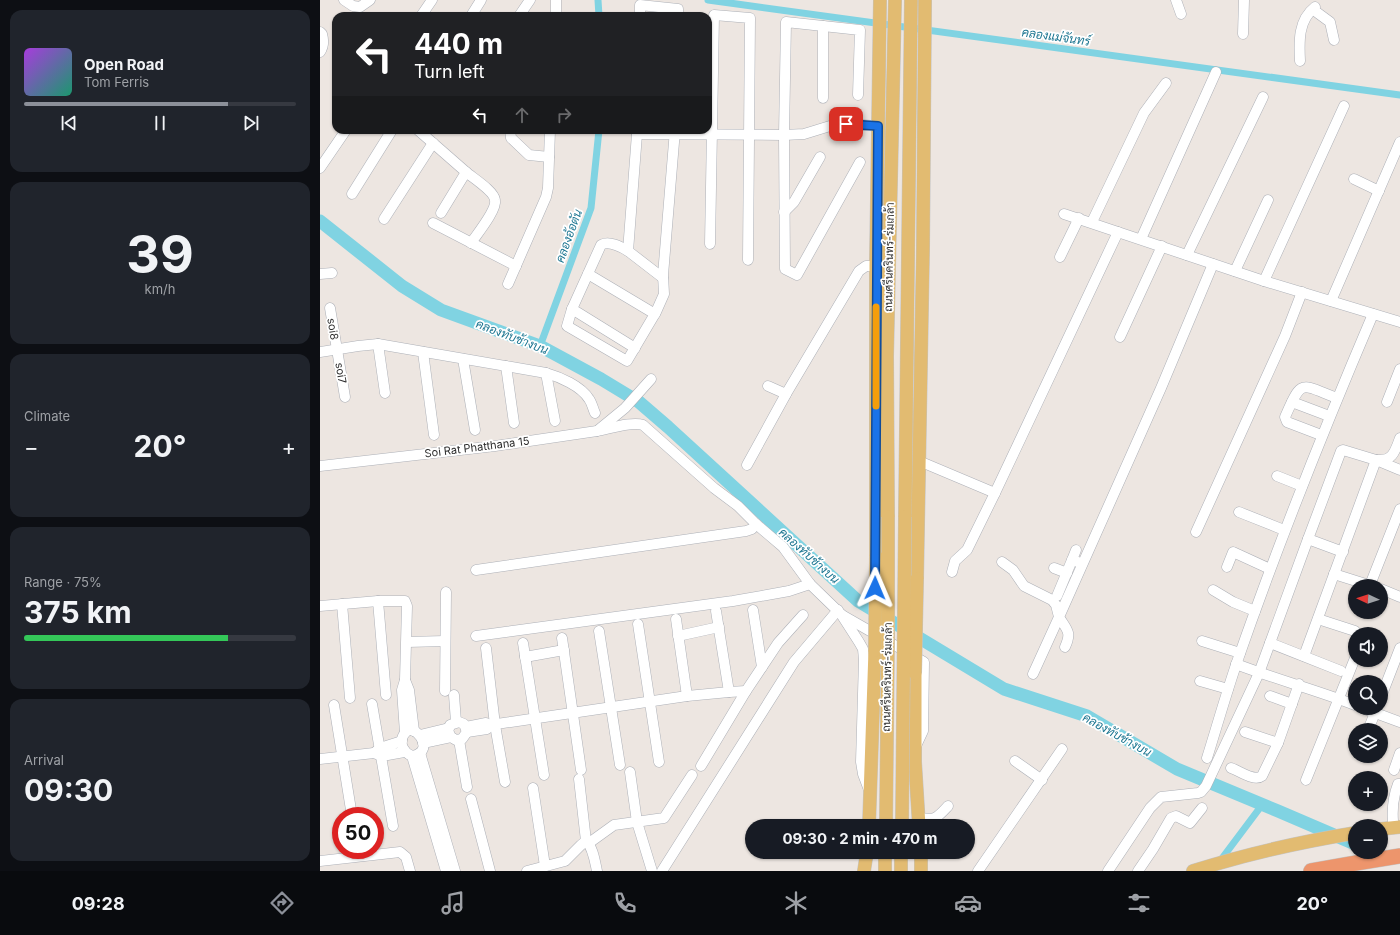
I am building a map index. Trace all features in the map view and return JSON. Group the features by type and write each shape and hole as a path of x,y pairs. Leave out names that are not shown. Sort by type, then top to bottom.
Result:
{"highway":[{"path":"1311,871 1400,856"}],"main road":[{"name":"ถนนศรีนครินทร์-ร่มเกล้า","path":"869,819 871,794 866,762 875,650 876,266 880,3"},
{"name":"ถนนศรีนครินทร์-ร่มเกล้า","path":"886,819 888,633 887,356 895,3"},
{"name":"ถนนศรีนครินทร์-ร่มเกล้า","path":"902,819 911,4"},
{"path":"919,819 915,750 915,674 923,248 925,5"},
{"path":"877,248 887,356"},
{"path":"906,369 923,248"},
{"path":"1193,871 1229,859 1348,834"},
{"path":"864,871 866,859"},
{"path":"868,859 869,871"},
{"path":"885,859 885,871"},
{"path":"901,871 902,859"},
{"path":"921,859 921,871"}],"street":[{"path":"344,0 352,6 360,7 370,0"},
{"path":"424,12 432,0"},
{"path":"473,12 481,0"},
{"path":"522,12 530,0"},
{"path":"556,0 556,12"},
{"path":"1176,0 1180,14"},
{"path":"1243,34 1244,0"},
{"path":"640,12 640,5 678,9 678,12"},
{"path":"1300,61 1300,33 1304,19 1308,12 1315,8 1330,22 1334,40"},
{"path":"710,244 714,14 750,18 748,260"},
{"path":"858,95 860,30 786,22 784,135 785,269 797,275 860,162"},
{"path":"823,26 823,98"},
{"path":"320,32 324,40 323,47 320,52"},
{"path":"1141,239 1216,72"},
{"path":"1111,173 1144,114 1166,83"},
{"path":"1187,255 1263,97"},
{"path":"1264,281 1344,106"},
{"path":"1092,222 1111,173 1136,118"},
{"path":"713,134 784,135 804,134 840,124 878,126"},
{"path":"320,168 343,134"},
{"path":"352,194 390,134"},
{"path":"423,134 491,193 495,199 490,214 471,243"},
{"path":"510,134 511,138 529,155 548,157"},
{"path":"508,284 546,198 548,188 550,134"},
{"path":"628,250 637,134"},
{"path":"663,278 628,250 608,243 603,243 600,246 572,309 567,326 627,361 655,314 664,294 663,278 675,134"},
{"path":"1331,301 1400,142"},
{"path":"384,219 433,143"},
{"path":"784,212 794,202 820,157"},
{"path":"441,213 466,172"},
{"path":"1354,179 1379,191"},
{"path":"1235,271 1268,200"},
{"path":"1064,214 1092,222 1264,281 1400,322"},
{"path":"1060,257 1079,218"},
{"path":"433,223 516,266"},
{"path":"952,572 955,561 967,550 995,493 1118,232"},
{"path":"1120,337 1162,246"},
{"path":"1033,674 1170,368 1214,264"},
{"path":"747,465 786,394 859,271 866,266 876,266"},
{"path":"320,274 332,273"},
{"path":"588,274 655,314"},
{"path":"1196,532 1285,336 1302,292"},
{"name":"soi8","path":"330,308 336,349"},
{"path":"572,309 635,348"},
{"path":"1208,758 1236,664 1284,530 1321,435 1373,314"},
{"path":"378,344 385,393"},
{"path":"320,352 378,344 546,373 559,377 582,392 588,397 595,413"},
{"name":"soi7","path":"336,349 345,397"},
{"path":"423,352 434,435"},
{"path":"463,359 475,430"},
{"path":"506,366 514,423"},
{"path":"1387,402 1400,369"},
{"path":"546,373 555,421"},
{"path":"597,432 625,408 651,379"},
{"path":"768,386 786,394"},
{"path":"1321,435 1287,422 1285,417 1298,390 1306,386 1337,398"},
{"path":"1292,402 1330,416"},
{"name":"Soi Rat Phatthana 15","path":"320,466 494,446 597,432 632,424 644,425 784,548 810,584 839,612"},
{"path":"1376,460 1386,461 1390,458 1400,438"},
{"path":"1108,871 1150,808 1161,797 1198,793 1201,792 1206,786 1259,673 1341,451 1343,450 1376,460 1400,470"},
{"path":"1304,656 1376,460"},
{"path":"919,461 995,493"},
{"path":"1277,476 1302,486"},
{"path":"1373,579 1400,509"},
{"path":"1239,512 1284,530"},
{"path":"476,570 746,531 752,529 756,524"},
{"path":"1308,538 1343,552"},
{"path":"1227,567 1233,552 1270,569"},
{"path":"1057,596 1074,555 1083,564"},
{"path":"1002,562 1013,570 1024,586 1052,600 1056,605 1059,617 1069,633 1065,647"},
{"path":"1054,568 1067,573"},
{"path":"1334,574 1351,579"},
{"path":"476,636 733,601 789,591 810,584"},
{"path":"1213,590 1233,602 1255,611"},
{"path":"446,592 445,641 454,732 467,787"},
{"path":"1388,592 1400,597"},
{"path":"378,601 386,695"},
{"path":"320,606 378,601 405,601 407,606 407,642 405,680 402,690 412,743 446,871"},
{"path":"342,604 350,698"},
{"path":"753,610 762,667"},
{"path":"716,611 729,692"},
{"path":"839,612 924,662 923,730 915,750"},
{"path":"839,612 859,642 864,660 866,762"},
{"path":"662,871 794,662 839,612"},
{"path":"701,766 746,691 778,643 803,615"},
{"path":"676,619 687,696"},
{"path":"1318,619 1348,629"},
{"path":"638,624 659,762"},
{"path":"678,636 719,626"},
{"path":"599,631 620,765"},
{"path":"562,638 573,713 588,842 597,871"},
{"path":"407,642 445,641"},
{"path":"1202,641 1240,653"},
{"path":"523,643 544,775"},
{"path":"1270,643 1341,671"},
{"path":"486,648 493,725 505,782"},
{"path":"1388,679 1400,648"},
{"path":"525,657 564,650"},
{"path":"1236,664 1259,673 1299,684 1348,702"},
{"path":"1306,780 1351,667"},
{"path":"1200,681 1228,690"},
{"path":"1231,768 1254,778 1260,777 1278,743 1299,684"},
{"path":"466,729 486,723 493,725 687,696 746,691"},
{"path":"1270,696 1292,704"},
{"path":"372,704 378,752 393,826"},
{"path":"334,705 351,807"},
{"path":"1386,715 1400,722"},
{"path":"320,759 378,752 454,732 461,723 466,729"},
{"path":"454,732 464,737 466,729"},
{"path":"1245,732 1278,743"},
{"path":"412,743 455,871"},
{"path":"978,871 1062,749"},
{"path":"1394,770 1400,753"},
{"path":"1015,760 1042,780"},
{"path":"630,772 637,822 652,871"},
{"path":"527,871 565,861 580,845 588,842 614,825 664,818 692,775"},
{"path":"1396,824 1392,804 1398,784 1400,784"},
{"path":"533,788 545,866"},
{"path":"471,799 490,871"},
{"path":"935,819 940,816 948,806"},
{"path":"1138,871 1171,818 1176,816 1190,824 1202,808"},
{"path":"320,861 400,852 406,857 410,871"}],"waterway":[{"name":"คลองอ้อตัน","path":"598,0 599,12"},
{"name":"คลองแม่จันทร์","path":"708,0 1400,95"},
{"name":"คลองอ้อตัน","path":"540,346 591,208 599,134"},
{"name":"คลองทับช้างบน","path":"320,221 402,286 441,310 540,346 601,379 639,402 858,601 1004,689 1087,716 1177,769 1348,841"},
{"path":"1220,861 1262,805"}],"slow traffic":[{"path":"876,307 876,406"}],"route":[{"path":"846,124 878,126 875,588"}]}
